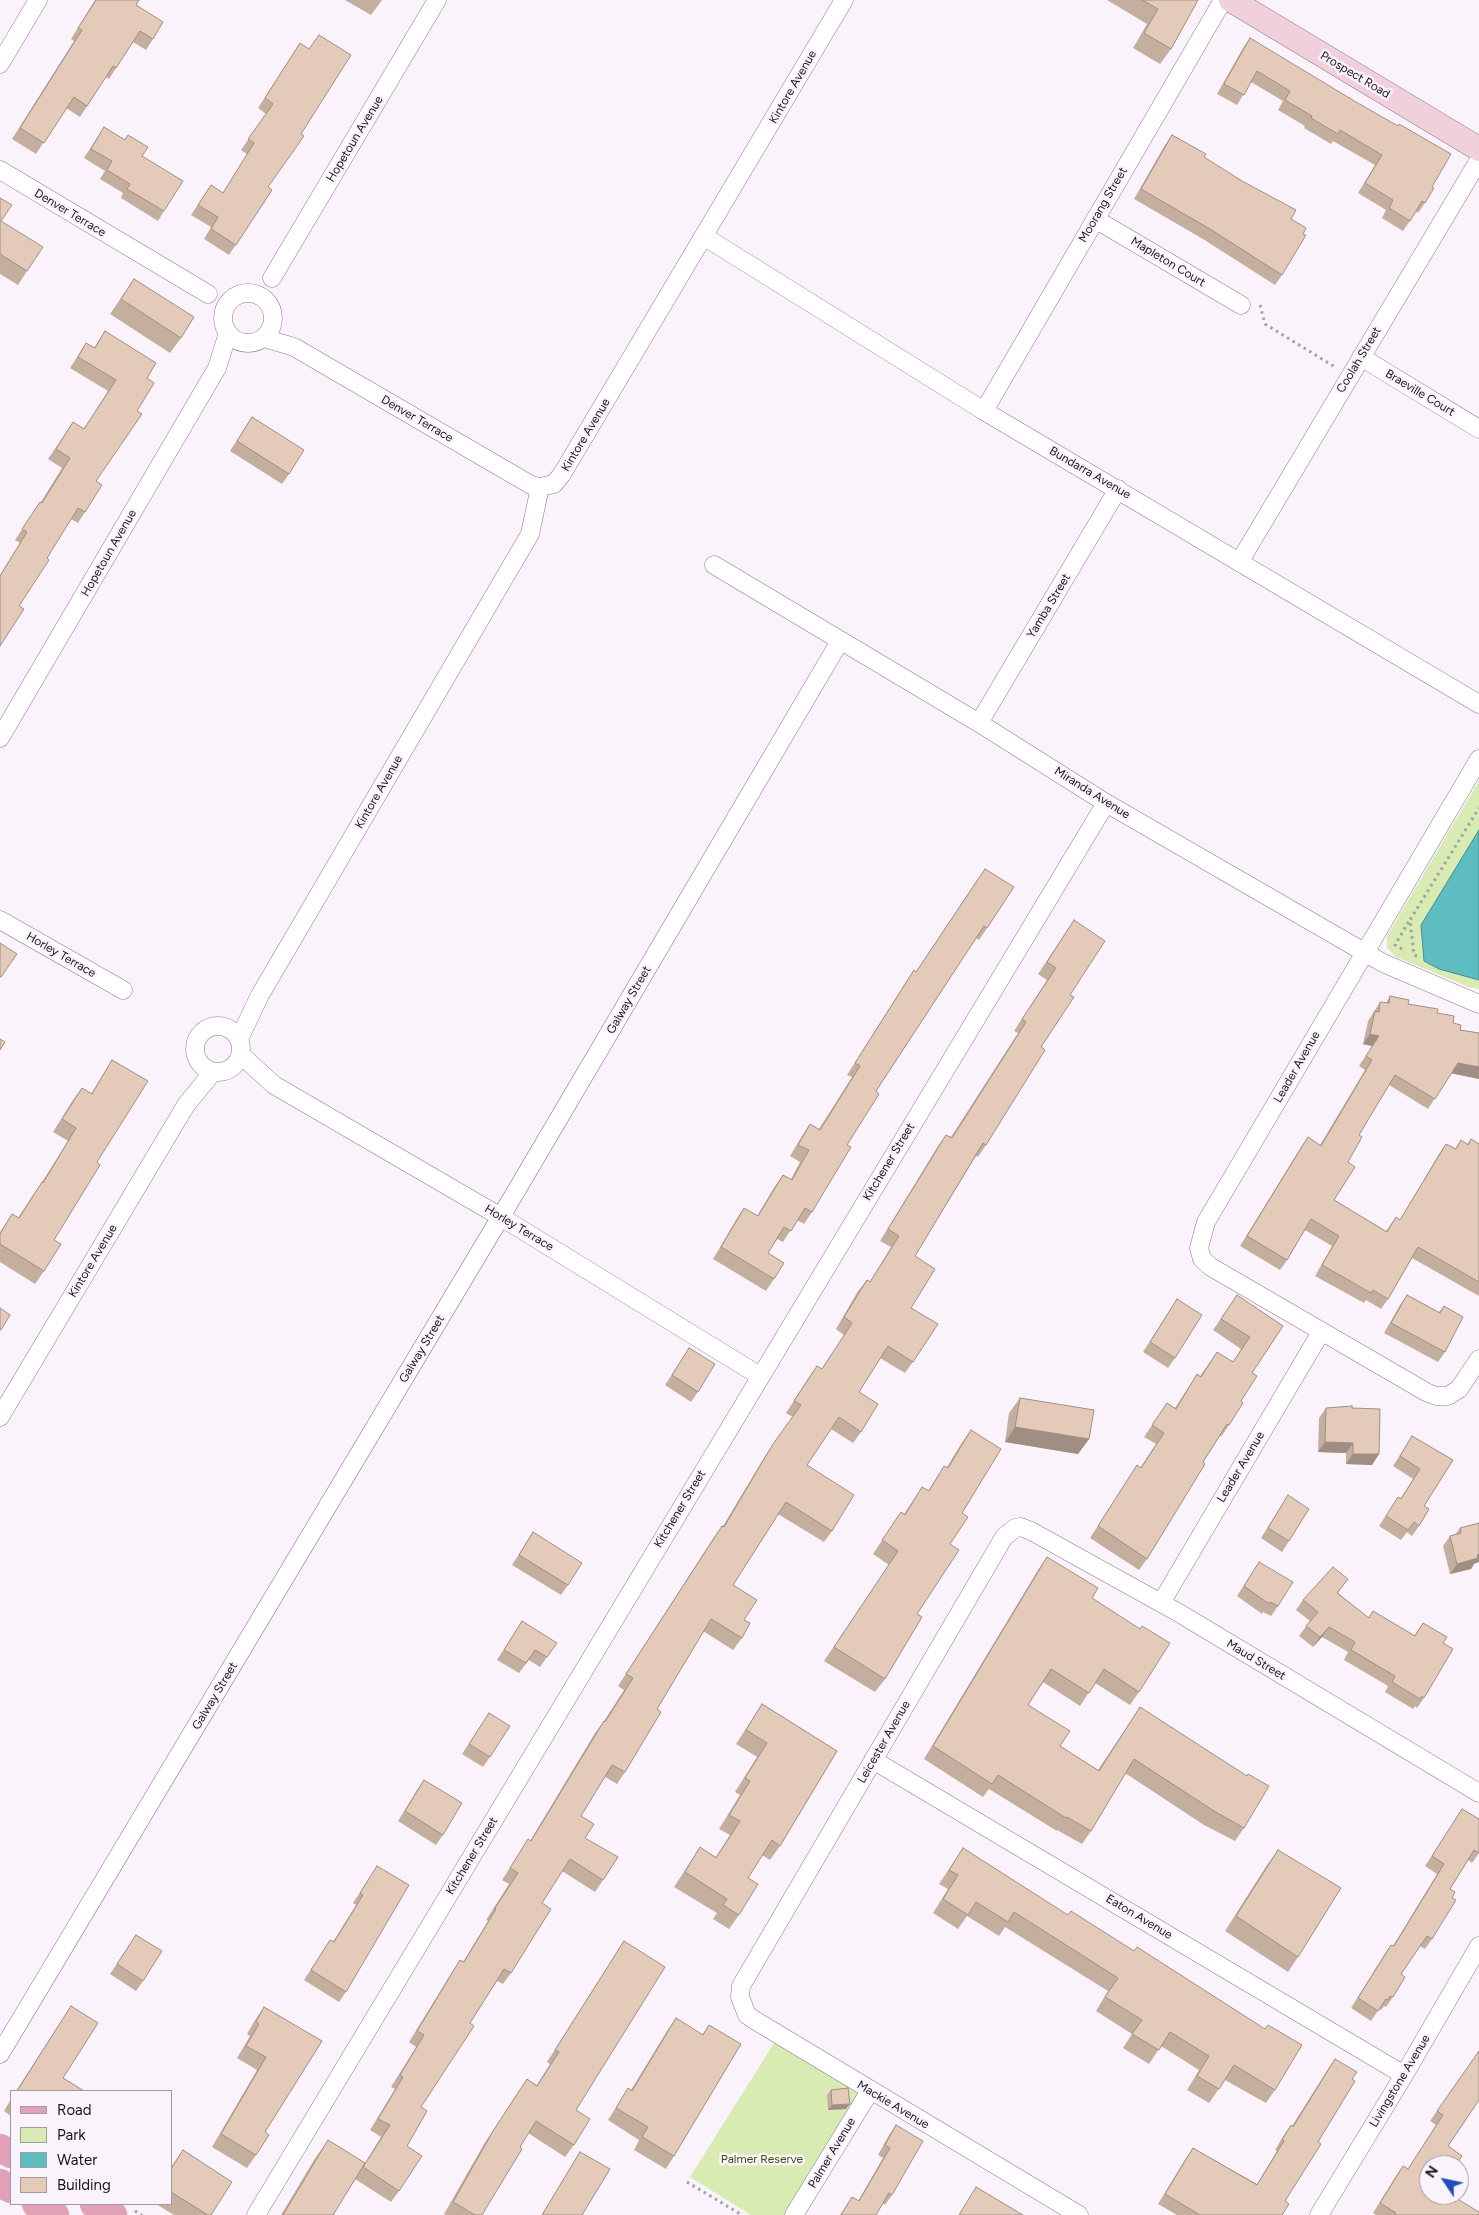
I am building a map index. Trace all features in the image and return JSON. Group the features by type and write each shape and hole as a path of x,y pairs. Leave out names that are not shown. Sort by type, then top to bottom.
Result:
{"main road":[{"name":"Prospect Road","path":"1231,0 1479,149"},
{"path":"36,2205 55,2215"},
{"path":"96,2205 112,2215"}],"street":[{"path":"0,64 38,0"},
{"name":"Hopetoun Avenue","path":"241,295 272,278 437,0"},
{"name":"Kintore Avenue","path":"236,1041 260,995 530,534 540,487 554,484 562,474 705,237 844,0"},
{"name":"Moorang Street","path":"984,411 1223,0"},
{"name":"Coolah Street","path":"1240,561 1479,160"},
{"name":"Denver Terrace","path":"3,174 208,294 241,295"},
{"name":"Mapleton Court","path":"1095,219 1249,301"},
{"name":"Bundarra Avenue","path":"705,237 984,411 1479,704"},
{"name":"Hopetoun Avenue","path":"272,278 272,314"},
{"name":"Denver Terrace","path":"208,294 225,325"},
{"path":"258,294 265,299 272,314 271,329 255,341 233,338 225,325 227,303 241,295 258,294"},
{"name":"Denver Terrace","path":"272,314 294,348"},
{"name":"Hopetoun Avenue","path":"0,738 217,368 225,325"},
{"name":"Hopetoun Avenue","path":"217,368 255,341"},
{"name":"Denver Terrace","path":"255,341 294,348 531,485 540,487"},
{"name":"Braeville Court","path":"1361,357 1479,429"},
{"name":"Yamba Street","path":"979,722 1118,489"},
{"name":"Miranda Avenue","path":"714,565 979,722 1106,803 1366,952 1383,964 1479,1004"},
{"name":"Galway Street","path":"0,2054 501,1217 840,640"},
{"name":"Leader Avenue","path":"1479,759 1206,1222 1199,1248 1202,1259 1211,1267 1321,1332 1436,1396 1448,1396 1459,1389 1479,1359"},
{"name":"Kitchener Street","path":"256,2215 1106,803"},
{"name":"Horley Terrace","path":"0,920 123,990"},
{"path":"218,1026 236,1041 233,1067 213,1069 194,1050 198,1037 210,1027 218,1026"},
{"name":"Horley Terrace","path":"236,1041 274,1085"},
{"name":"Kintore Avenue","path":"0,1417 186,1105 213,1069"},
{"name":"Horley Terrace","path":"213,1069 274,1085 501,1217 760,1376"},
{"name":"Leader Avenue","path":"1161,1603 1321,1332"},
{"name":"Leicester Avenue","path":"748,1974 1004,1537 1015,1528 1021,1527 1031,1531"},
{"name":"Maud Street","path":"1031,1531 1161,1603 1479,1793"},
{"name":"Eaton Avenue","path":"873,1760 1404,2074"},
{"name":"Livingstone Avenue","path":"1319,2215 1479,1946"},
{"name":"Mackie Avenue","path":"748,1974 741,1986 740,1997 747,2015 1079,2215"},
{"name":"Palmer Avenue","path":"794,2215 870,2090"}],"path":[{"path":"1249,301 1262,309 1265,324 1335,367"},
{"path":"1422,959 1395,945 1479,808"},
{"path":"1410,920 1414,955"},
{"path":"687,2182 742,2215"}],"green space":[{"path":"1479,781 1479,989 1469,987 1396,957 1387,948 1387,936"},
{"name":"Palmer Reserve","path":"776,2040 863,2092 787,2215 751,2215 690,2177"}],"water":[{"path":"1479,830 1479,980 1439,969 1424,961 1421,925"}],"building":[{"path":"96,0 139,0 136,5 163,22 153,39 140,31 116,68 113,66 87,106 74,97 44,143 20,128 82,30 78,28"},
{"path":"1142,0 1198,0 1171,49 1144,33 1158,9"},
{"path":"319,35 351,55 301,134 304,136 268,187 272,190 236,245 211,229 218,217 198,205 211,185 223,193 254,143 248,139 273,104 265,98 300,43 309,49"},
{"path":"1250,38 1356,102 1451,154 1425,203 1422,201 1410,221 1389,208 1393,200 1365,183 1382,155 1340,130 1338,134 1311,118 1312,116 1285,100 1290,91 1257,71 1244,95 1224,84"},
{"path":"104,127 125,140 128,135 148,147 142,156 183,181 164,211 127,189 130,184 107,170 112,161 91,149"},
{"path":"1172,135 1206,154 1204,157 1242,181 1296,210 1291,219 1306,228 1303,234 1306,235 1282,275 1210,229 1141,189"},
{"path":"0,198 12,205 1,221 43,247 27,271 0,254"},
{"path":"134,279 194,317 181,338 121,299"},
{"path":"105,331 156,363 147,378 154,383 137,411 142,414 96,481 102,485 85,512 78,508 47,558 49,560 19,606 24,609 0,646 0,576 27,532 22,529 40,502 42,503 70,458 56,449 73,422 84,429 116,380 78,357 86,343 95,348"},
{"path":"252,417 304,450 289,474 237,441"},
{"path":"985,869 1014,887 987,928 984,926 876,1091 879,1094 847,1145 851,1147 812,1212 805,1208 791,1231 784,1227 768,1253 784,1263 774,1279 721,1247 744,1208 758,1216 783,1175 792,1180 809,1150 798,1145 810,1124 820,1130 860,1066 855,1063 914,970 916,972"},
{"path":"1074,920 1105,941 1070,995 1074,997 1041,1047 1045,1050 986,1145 983,1143 915,1256 935,1269 911,1308 938,1324 913,1362 888,1346 859,1392 878,1404 861,1432 839,1417 807,1465 854,1495 832,1531 786,1502 733,1585 757,1600 744,1620 750,1623 742,1638 711,1619 657,1709 661,1712 625,1772 612,1765 581,1816 594,1824 585,1838 618,1857 603,1880 570,1859 542,1903 551,1909 511,1973 504,1969 470,2023 474,2026 421,2107 427,2111 407,2146 422,2156 399,2191 363,2167 390,2125 378,2119 403,2077 400,2075 424,2035 417,2031 460,1960 464,1962 495,1908 518,1873 510,1868 528,1839 531,1841 604,1721 633,1678 626,1674 722,1526 724,1527 773,1444 801,1405 794,1401 817,1366 822,1369 852,1323 844,1317 867,1280 870,1282 899,1236 888,1229 946,1135 952,1138 1026,1022 1022,1019 1056,968 1047,962"},
{"path":"0,943 17,954 1,977 0,977"},
{"path":"1390,996 1409,1000 1408,1004 1438,1009 1437,1013 1454,1016 1453,1023 1461,1025 1460,1030 1479,1033 1479,1067 1458,1063 1435,1099 1395,1075 1359,1135 1362,1137 1348,1162 1355,1167 1334,1200 1387,1232 1396,1217 1400,1220 1446,1144 1456,1149 1461,1140 1468,1145 1471,1139 1479,1144 1479,1282 1418,1247 1388,1299 1373,1290 1371,1293 1322,1265 1339,1236 1311,1219 1287,1260 1247,1236 1308,1137 1321,1146 1372,1060 1366,1056 1379,1036 1370,1034 1375,1011 1379,1012 1380,1002 1389,1003"},
{"path":"0,1039 5,1042 0,1050"},
{"path":"112,1060 148,1081 97,1162 100,1165 54,1240 61,1244 44,1271 0,1244 0,1234 12,1214 19,1218 43,1183 76,1128 62,1119 82,1088 92,1094"},
{"path":"1237,1295 1283,1326 1252,1373 1257,1376 1241,1401 1243,1403 1203,1462 1205,1464 1147,1559 1098,1526 1137,1465 1141,1468 1164,1433 1152,1425 1167,1403 1176,1409 1197,1374 1201,1377 1217,1352 1233,1362 1250,1337 1221,1319"},
{"path":"1407,1295 1440,1313 1444,1306 1463,1317 1445,1352 1391,1323"},
{"path":"1177,1299 1202,1315 1175,1358 1150,1342"},
{"path":"0,1308 10,1315 1,1330 0,1330"},
{"path":"689,1348 715,1364 698,1392 672,1375"},
{"path":"1020,1398 1094,1410 1089,1439 1015,1427"},
{"path":"1352,1406 1352,1408 1380,1409 1379,1454 1353,1454 1353,1443 1325,1442 1326,1408"},
{"path":"971,1430 1001,1449 962,1513 968,1517 950,1544 959,1550 917,1614 922,1617 885,1679 834,1647 898,1551 882,1540 901,1512 905,1515 922,1487 929,1491 944,1466 948,1468"},
{"path":"1412,1436 1453,1460 1424,1506 1429,1509 1419,1526 1414,1522 1408,1530 1386,1516 1398,1497 1401,1499 1420,1469 1400,1456"},
{"path":"1288,1495 1309,1509 1289,1541 1268,1528"},
{"path":"1479,1523 1478,1558 1457,1564 1450,1536 1461,1533 1460,1528"},
{"path":"533,1532 582,1563 568,1585 519,1555"},
{"path":"1047,1557 1098,1588 1092,1598 1140,1629 1142,1626 1170,1643 1139,1692 1104,1669 1089,1693 1051,1669 1028,1705 1070,1731 1060,1746 1099,1771 1140,1707 1247,1776 1248,1774 1269,1786 1244,1828 1214,1811 1134,1759 1091,1831 1066,1818 998,1775 992,1784 933,1746"},
{"path":"1259,1562 1293,1582 1278,1606 1270,1602 1269,1604 1244,1586"},
{"path":"1333,1567 1348,1579 1337,1593 1369,1618 1373,1611 1415,1636 1423,1623 1447,1637 1443,1643 1453,1649 1424,1698 1422,1696 1420,1699 1392,1682 1395,1676 1351,1650 1355,1642 1329,1627 1320,1637 1306,1626 1318,1612 1303,1600"},
{"path":"522,1621 557,1643 547,1657 535,1650 526,1663 504,1650"},
{"path":"762,1704 837,1751 780,1846 772,1840 748,1878 758,1884 739,1915 723,1905 727,1899 685,1872 700,1847 716,1858 740,1821 729,1815 750,1781 745,1778 767,1743 746,1730"},
{"path":"489,1713 510,1726 490,1757 469,1744"},
{"path":"424,1780 462,1803 443,1835 405,1811"},
{"path":"1462,1809 1479,1819 1479,1853 1474,1850 1450,1889 1455,1892 1452,1898 1456,1900 1432,1939 1427,1936 1401,1974 1405,1977 1393,1997 1390,1996 1388,2000 1386,1999 1378,2011 1358,1998 1391,1945 1394,1946 1444,1864 1432,1856"},
{"path":"963,1848 1068,1915 1071,1911 1134,1951 1137,1947 1265,2029 1268,2025 1302,2045 1275,2090 1234,2065 1219,2089 1197,2076 1209,2056 1170,2032 1159,2050 1132,2034 1142,2020 1105,1997 1118,1978 1014,1912 1008,1922 976,1902 968,1915 943,1899 958,1875 949,1870"},
{"path":"1278,1850 1341,1888 1298,1957 1236,1916"},
{"path":"377,1866 409,1885 346,1992 311,1970 330,1940 334,1942 363,1895 360,1893"},
{"path":"136,1935 162,1951 143,1981 117,1964"},
{"path":"624,1941 665,1967 576,2110 590,2119 574,2145 536,2121 520,2147 522,2149 482,2215 475,2215 453,2202 493,2131 527,2079 537,2086 559,2052 555,2050"},
{"path":"71,2006 98,2023 63,2078 82,2090 18,2090"},
{"path":"264,2007 322,2041 265,2132 269,2135 256,2155 221,2134 266,2057 246,2046 259,2024 256,2022"},
{"path":"676,2018 703,2035 709,2025 741,2044 674,2156 642,2137 648,2127 616,2108 628,2088 632,2091"},
{"path":"1479,2051 1479,2100 1448,2146 1461,2155 1419,2155 1419,2205 1467,2205 1479,2212 1479,2215 1395,2215 1396,2213 1380,2203 1403,2166 1408,2169 1443,2115 1437,2111"},
{"path":"1335,2059 1357,2072 1352,2079 1355,2081 1318,2142 1321,2144 1285,2201 1289,2204 1282,2215 1200,2215 1165,2194 1193,2148 1257,2185 1284,2141 1282,2140 1291,2125 1293,2127"},
{"path":"848,2088 850,2104 832,2105 831,2090"},
{"path":"896,2125 923,2141 892,2195 889,2193 876,2215 841,2215 852,2197 859,2201 890,2148 885,2145"},
{"path":"328,2140 365,2163 333,2215 283,2215"},
{"path":"183,2150 232,2182 211,2215 208,2215 172,2193 172,2167"},
{"path":"580,2152 610,2169 582,2215 542,2215"},
{"path":"976,2187 1023,2215 959,2215"}]}
